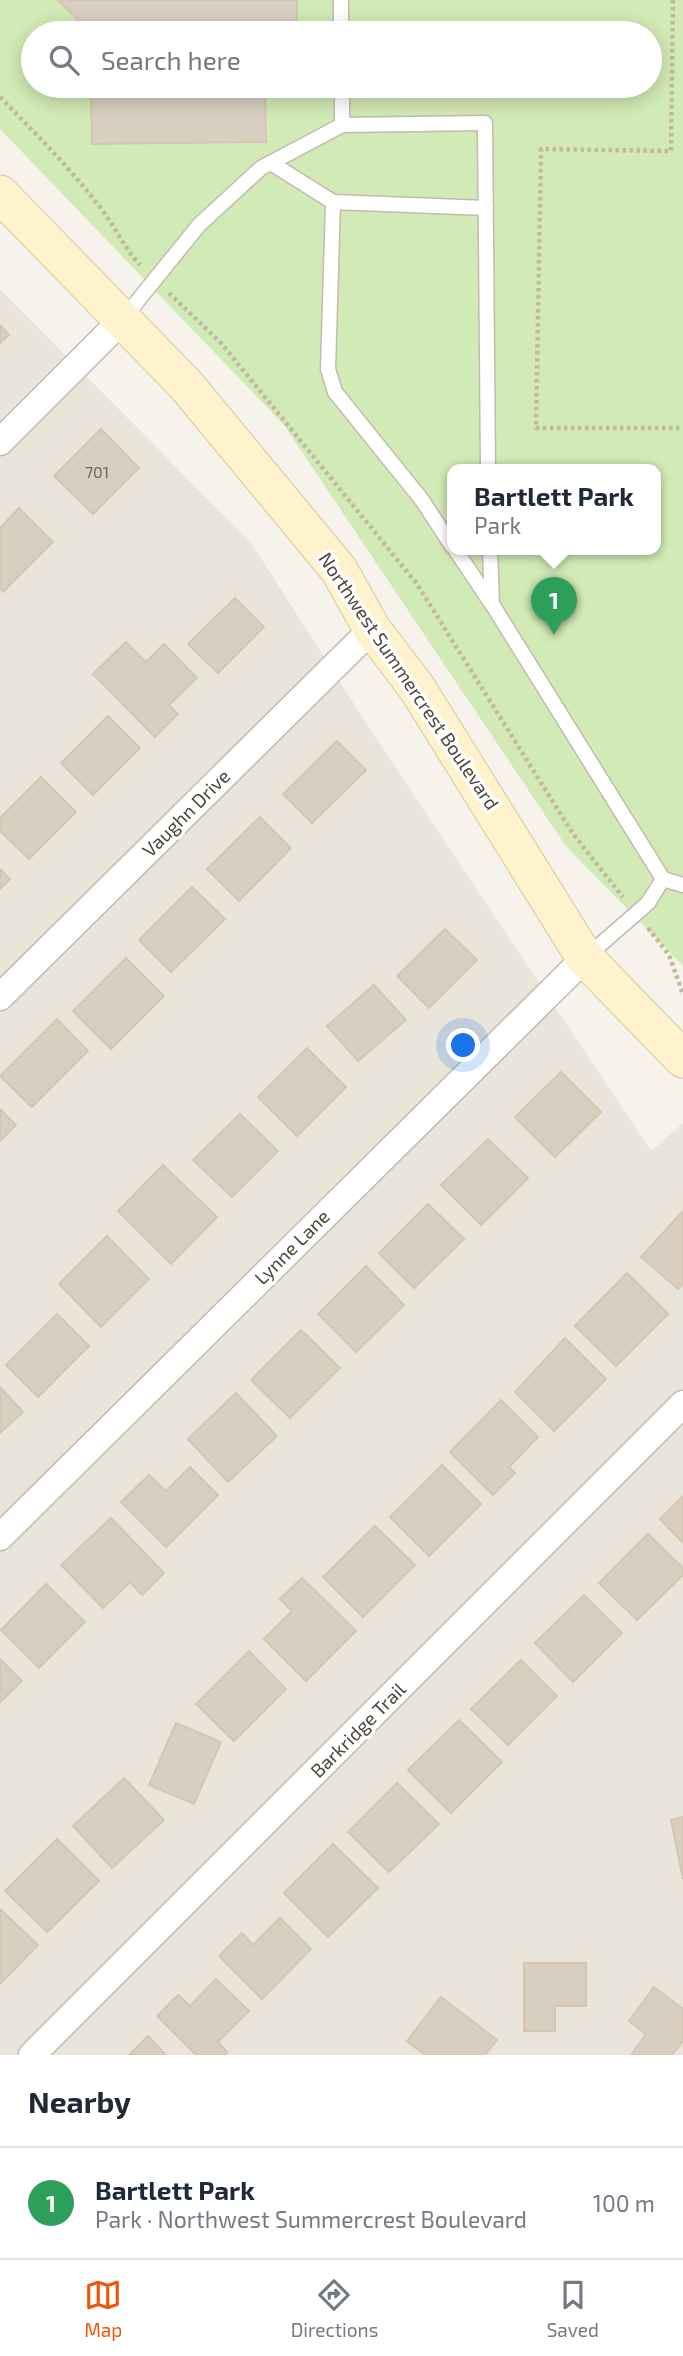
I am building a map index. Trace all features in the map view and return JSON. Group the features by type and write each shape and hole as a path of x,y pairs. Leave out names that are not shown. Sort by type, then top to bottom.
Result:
{"street":[{"name":"Northwest Summercrest Boulevard","path":"0,194 186,385 339,570 372,629 417,688 585,958 683,1059"},
{"path":"0,442 123,319"},
{"name":"Vaughn Drive","path":"0,997 372,629"},
{"name":"Lynne Lane","path":"0,1537 585,958"},
{"name":"Barkridge Trail","path":"32,2055 683,1404"}],"lane":[{"path":"341,0 341,21"},
{"path":"342,98 342,124"},
{"path":"123,319 199,225 271,163 342,124 485,122 488,464"},
{"path":"271,163 333,202 486,208"},
{"path":"333,202 328,369 335,392 422,500 447,537"},
{"path":"459,555 663,879 683,885"},
{"path":"490,555 492,604"},
{"path":"585,958 648,903 663,879"}],"path":[{"path":"673,0 671,151 541,149 536,428 683,428"},
{"path":"0,97 63,161 103,210 124,247 221,343 417,584 573,834 669,955 683,994"},
{"path":"676,971 682,965"}],"shaded area":[{"path":"0,289 252,544 370,729 651,1151 683,1123 683,2055 0,2055"}],"green space":[{"path":"0,0 683,0 683,966 565,845 284,425 0,129"}],"building":[{"path":"58,0 297,0 297,21 79,21"},
{"path":"91,98 265,98 266,142 92,144"},
{"path":"0,325 9,335 0,343"},
{"path":"101,429 139,468 93,514 54,476"},
{"path":"19,508 53,542 3,592 0,588 0,528"},
{"path":"235,598 264,627 218,673 188,644"},
{"path":"126,642 146,662 164,644 197,678 169,705 178,714 155,737 93,674"},
{"path":"108,716 140,748 93,795 61,763"},
{"path":"337,741 366,770 312,823 283,794"},
{"path":"41,777 76,812 29,859 0,831 0,818"},
{"path":"260,817 291,848 239,901 207,869"},
{"path":"0,869 10,879 0,889"},
{"path":"192,887 225,919 171,972 139,940"},
{"path":"445,929 477,960 429,1008 397,976"},
{"path":"126,958 164,996 111,1049 73,1011"},
{"path":"374,985 406,1020 358,1061 327,1026"},
{"path":"57,1019 88,1051 32,1107 0,1076"},
{"path":"307,1048 346,1087 297,1136 258,1097"},
{"path":"561,1072 601,1112 555,1157 515,1117"},
{"path":"0,1109 16,1125 0,1141"},
{"path":"240,1114 278,1151 232,1197 193,1160"},
{"path":"488,1139 528,1178 481,1225 441,1185"},
{"path":"163,1165 217,1217 171,1264 118,1211"},
{"path":"428,1204 464,1239 414,1288 379,1253"},
{"path":"683,1211 683,1284 678,1289 641,1257"},
{"path":"107,1236 149,1279 101,1327 59,1284"},
{"path":"366,1266 404,1305 356,1352 318,1314"},
{"path":"627,1273 668,1314 616,1366 575,1326"},
{"path":"57,1314 89,1346 38,1397 6,1365"},
{"path":"301,1330 340,1368 290,1418 251,1380"},
{"path":"565,1338 606,1379 554,1431 515,1392"},
{"path":"0,1387 23,1412 0,1433"},
{"path":"236,1393 277,1436 228,1482 188,1439"},
{"path":"501,1400 538,1437 509,1467 515,1473 493,1495 450,1452"},
{"path":"442,1465 481,1504 429,1556 390,1517"},
{"path":"190,1467 218,1495 166,1547 121,1502 149,1475 166,1491"},
{"path":"682,1497 683,1499 683,1543 660,1519"},
{"path":"111,1518 164,1573 142,1595 130,1582 103,1608 61,1565"},
{"path":"375,1526 415,1565 363,1617 323,1577"},
{"path":"648,1534 683,1568 683,1575 637,1620 599,1583"},
{"path":"302,1578 356,1631 306,1681 264,1639 292,1611 280,1599"},
{"path":"46,1584 85,1622 39,1668 1,1630"},
{"path":"584,1595 622,1633 573,1682 535,1643"},
{"path":"249,1651 286,1689 234,1741 196,1704"},
{"path":"0,1659 22,1681 0,1702"},
{"path":"521,1660 557,1696 508,1745 471,1709"},
{"path":"459,1720 502,1762 451,1813 408,1770"},
{"path":"176,1723 221,1742 194,1804 149,1785"},
{"path":"124,1778 164,1820 112,1868 73,1826"},
{"path":"397,1783 439,1824 389,1872 348,1832"},
{"path":"683,1817 683,1879 671,1820"},
{"path":"57,1839 99,1881 47,1932 5,1891"},
{"path":"333,1844 378,1888 328,1937 284,1893"},
{"path":"0,1909 38,1945 0,1984"},
{"path":"280,1918 311,1949 262,1999 219,1956 242,1933 253,1945"},
{"path":"524,1963 586,1963 586,2006 555,2006 555,2031 524,2031"},
{"path":"216,1979 249,2011 218,2042 227,2052 225,2055 196,2055 157,2016 178,1995 190,2006"},
{"path":"654,1987 683,2009 683,2041 672,2055 631,2055 646,2034 629,2021"},
{"path":"441,1997 497,2040 485,2055 425,2055 407,2041"},
{"path":"148,2036 166,2055 129,2055"}],"place":[{"name":"Bartlett Park","path":"554,635"}]}
